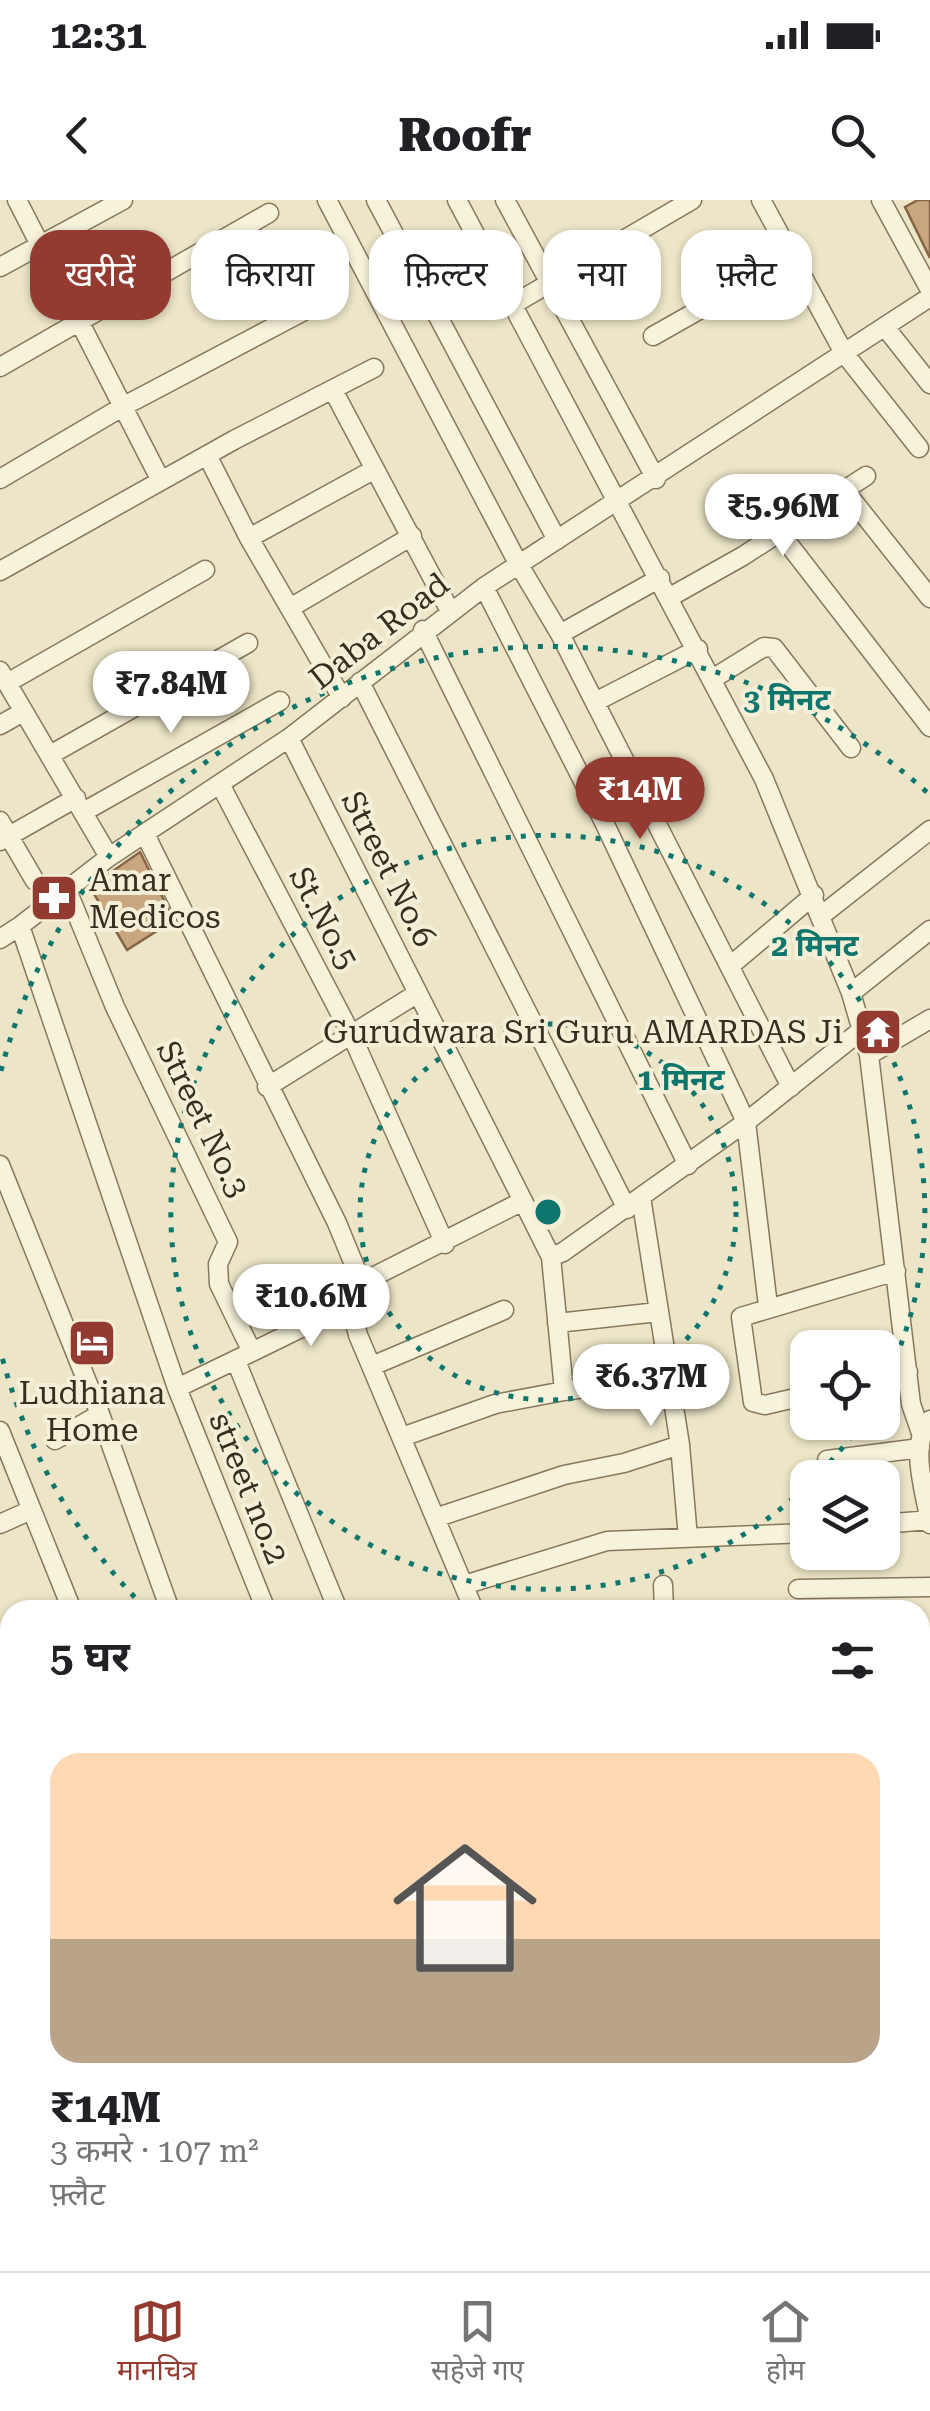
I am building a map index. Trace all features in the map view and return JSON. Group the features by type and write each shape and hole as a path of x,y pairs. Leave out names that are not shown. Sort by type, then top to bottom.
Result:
{"street":[{"path":"17,200 34,230"},
{"path":"69,230 123,200"},
{"path":"327,200 596,702 791,1087"},
{"path":"376,200 557,540"},
{"path":"456,200 472,230"},
{"path":"505,200 543,274"},
{"path":"641,230 692,200"},
{"path":"761,200 777,230"},
{"path":"882,200 930,294"},
{"path":"0,367 269,214"},
{"path":"0,268 30,252"},
{"name":"Daba Road","path":"0,938 110,857 289,738 423,630 930,294"},
{"path":"812,296 844,353 919,448"},
{"path":"0,479 124,406 287,320"},
{"path":"521,320 714,678 764,779 822,915 863,1030 908,1372 924,1434 930,1521 900,1523"},
{"path":"568,320 656,479"},
{"path":"653,336 681,320"},
{"path":"81,322 161,481"},
{"path":"885,326 930,384"},
{"path":"0,571 207,455 374,368"},
{"path":"334,392 450,612"},
{"path":"207,455 248,538 342,698"},
{"path":"248,538 376,469"},
{"path":"670,596 780,533 866,476"},
{"path":"846,492 930,598"},
{"path":"780,533 930,726"},
{"path":"290,608 412,536"},
{"path":"110,857 4,677 205,570"},
{"path":"560,634 660,578"},
{"path":"484,588 602,818 746,1122 768,1306"},
{"path":"423,630 688,1165"},
{"path":"50,754 248,643"},
{"path":"714,678 764,647 774,648 851,748"},
{"path":"596,702 698,649"},
{"path":"360,682 634,1203 672,1388 688,1538"},
{"path":"35,881 3,832 81,805 280,701"},
{"path":"0,725 23,712"},
{"name":"Street No.6","path":"289,738 551,1257"},
{"name":"St.No.5","path":"221,786 351,1034 445,1244"},
{"path":"602,818 643,796"},
{"path":"822,915 930,830"},
{"path":"145,834 337,1222 360,1284"},
{"name":"Street No.3","path":"66,890 114,1007 226,1233 227,1248 218,1264 219,1284 334,1600"},
{"path":"730,966 814,896"},
{"name":"street no.2","path":"20,926 177,1388 262,1600"},
{"path":"851,993 930,930"},
{"path":"268,1087 418,993"},
{"path":"869,1055 930,1019"},
{"path":"564,1391 551,1257 584,1241 863,1030"},
{"path":"0,1165 100,1414 166,1600"},
{"path":"177,1388 350,1304 360,1284 523,1201"},
{"path":"790,1399 764,1405 750,1396 738,1322 745,1313 896,1271"},
{"path":"350,1304 470,1600"},
{"path":"372,1366 504,1310"},
{"path":"558,1323 658,1312"},
{"path":"900,1374 908,1372"},
{"path":"402,1437 495,1404 564,1391 597,1386 615,1392 672,1388"},
{"path":"55,1440 100,1414"},
{"path":"0,1430 68,1600"},
{"path":"827,1460 924,1434"},
{"path":"435,1518 564,1475 624,1464 680,1444"},
{"path":"0,1524 31,1510"},
{"path":"464,1585 606,1542 790,1534"},
{"path":"663,1585 664,1600"},
{"path":"798,1589 930,1587"}],"building":[{"path":"918,200 930,200 930,258 905,207"},
{"path":"140,852 174,920 127,950 90,887"}],"place":[{"name":"Amar Medicos","path":"54,898"},
{"name":"Gurudwara Sri Guru AMARDAS Ji","path":"878,1032"},
{"name":"Ludhiana Home","path":"92,1343"}]}
